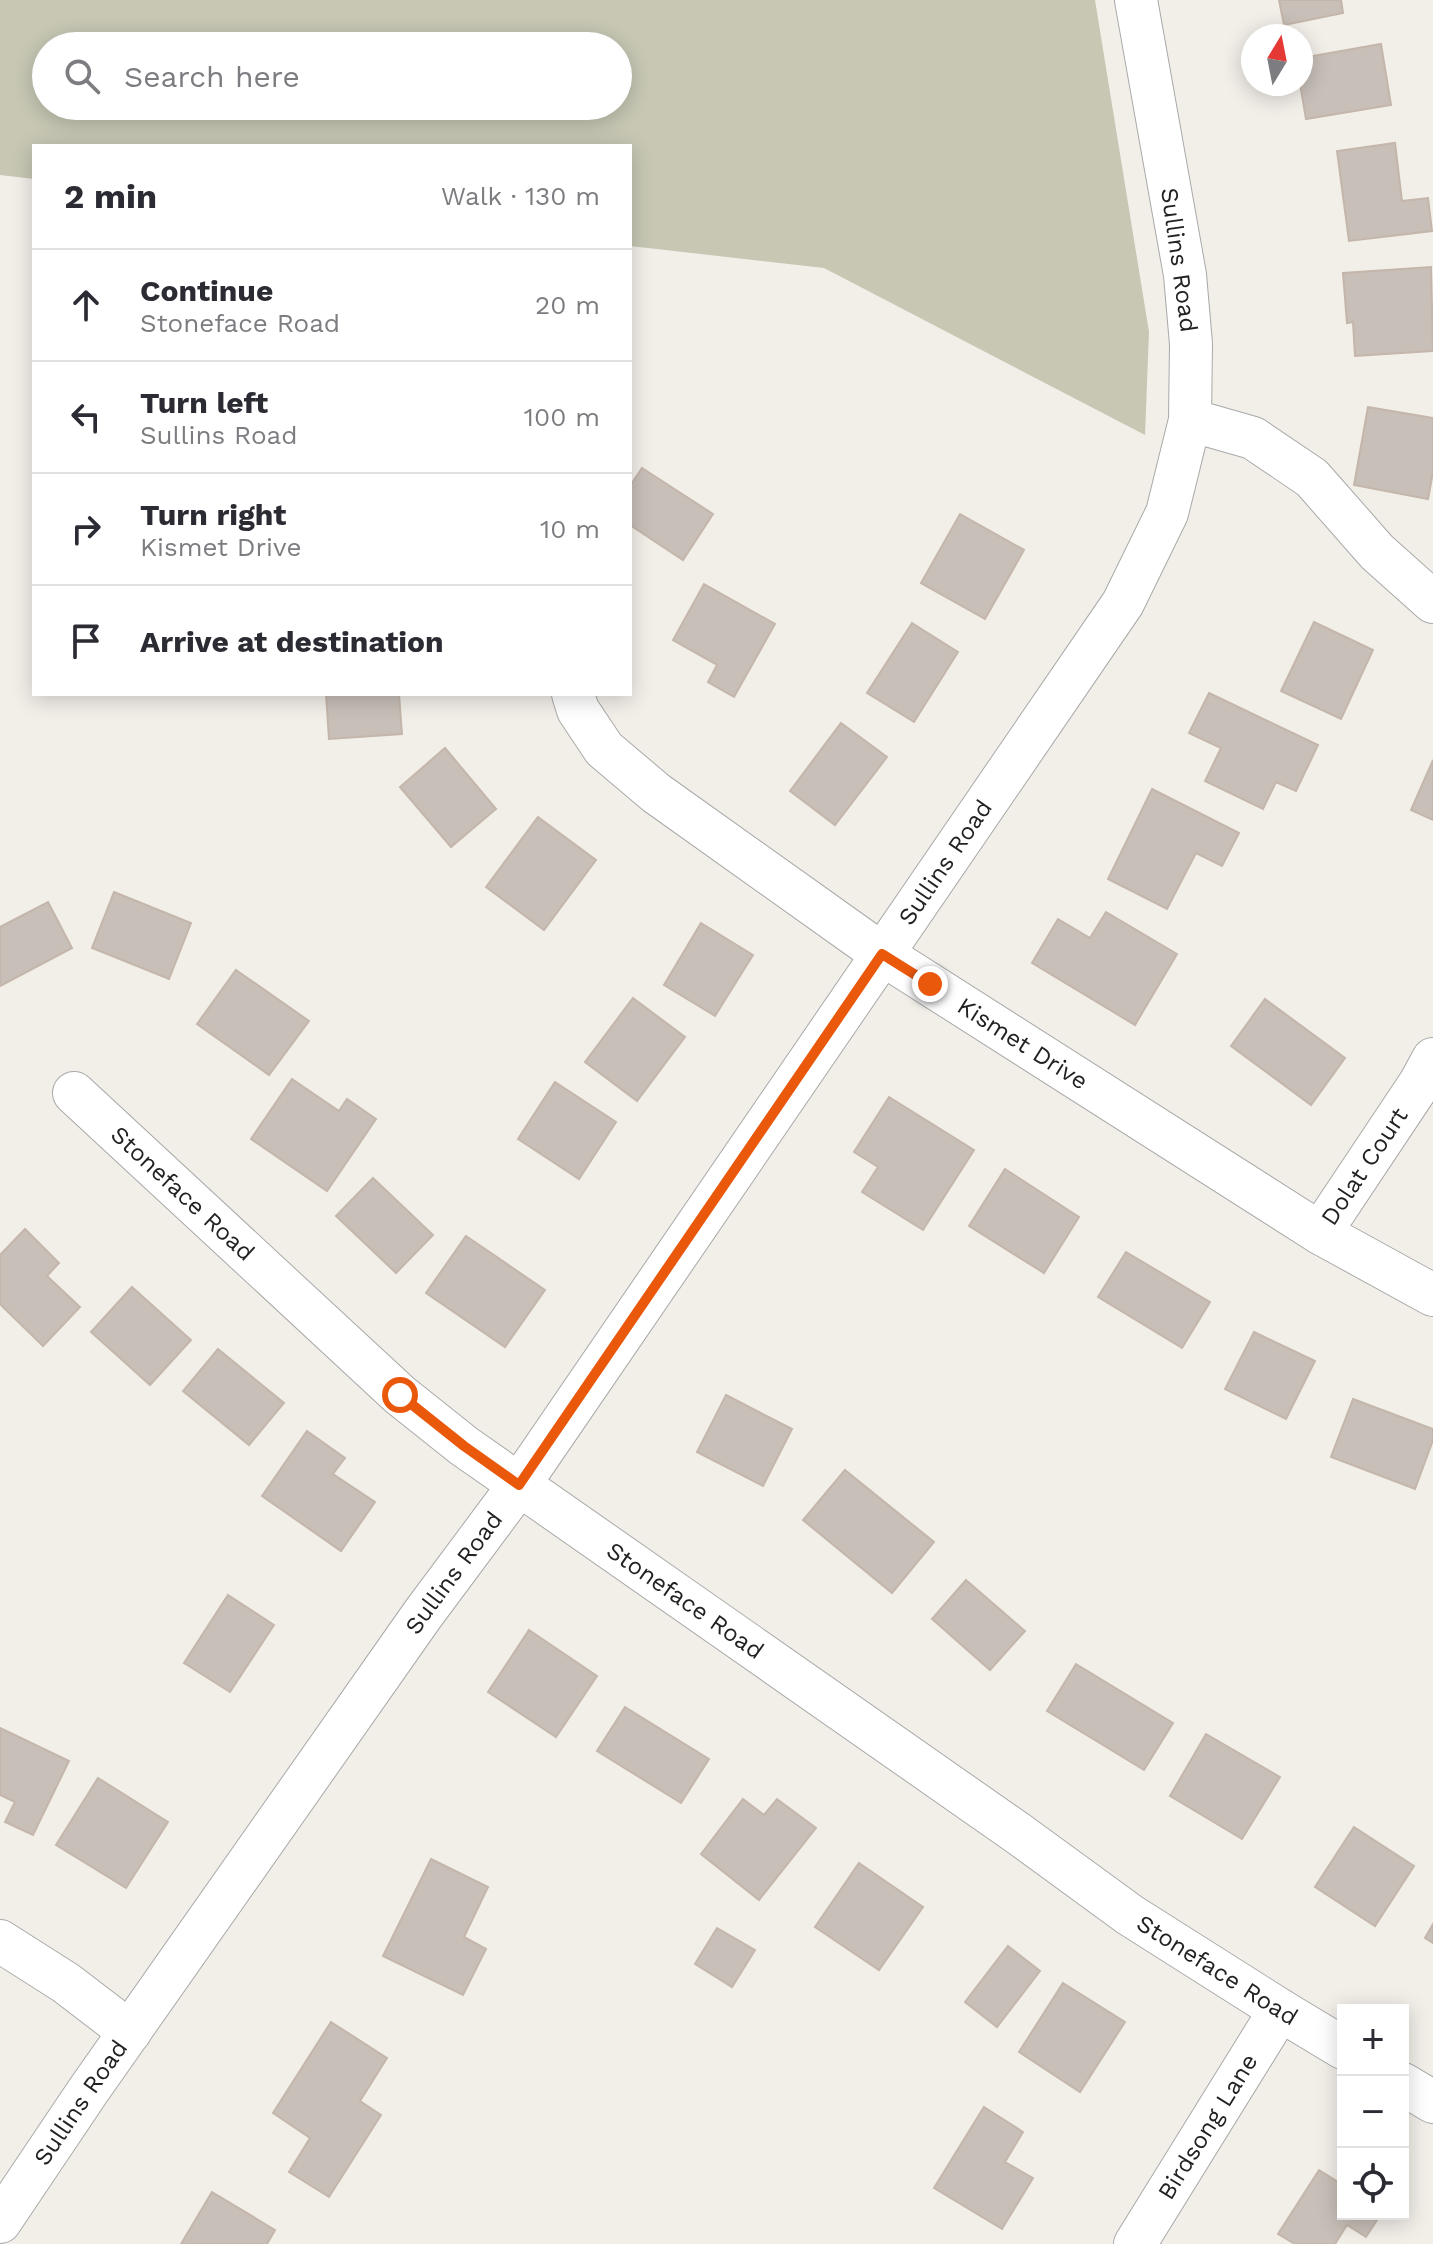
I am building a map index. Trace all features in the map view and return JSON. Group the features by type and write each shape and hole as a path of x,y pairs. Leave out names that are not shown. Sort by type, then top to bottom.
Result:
{"street":[{"name":"Sullins Road","path":"0,2222 423,1614 519,1485 1123,603 1167,513 1190,420 1191,344 1185,275 1136,0"},
{"path":"1190,420 1253,438 1312,478 1377,552 1433,602"},
{"name":"Kismet Drive","path":"574,696 578,710 604,749 656,793 882,954 1320,1233 1433,1295"},
{"name":"Dolat Court","path":"1320,1233 1433,1059"},
{"name":"Stoneface Road","path":"74,1093 400,1395 464,1446 1130,1915 1337,2044"},
{"path":"0,1941 66,1983 130,2032"},
{"name":"Birdsong Lane","path":"1135,2244 1280,2010"},
{"path":"1409,2088 1433,2102"}],"shaded area":[{"path":"0,0 1095,0 1149,332 1145,435 824,268 632,246 632,144 32,144 32,179 0,175"}],"building":[{"path":"1279,0 1341,0 1343,13 1284,24"},
{"path":"1381,44 1391,105 1306,119 1302,96 1313,96 1313,56"},
{"path":"1395,143 1402,201 1428,198 1432,231 1349,241 1337,151"},
{"path":"1431,267 1433,351 1355,356 1353,322 1347,323 1343,273"},
{"path":"1368,407 1433,418 1433,472 1428,499 1354,485"},
{"path":"642,468 713,514 683,560 632,526 632,483"},
{"path":"960,514 1024,550 985,619 921,583"},
{"path":"704,584 775,624 734,697 708,682 717,665 673,640"},
{"path":"1314,622 1373,650 1341,719 1281,691"},
{"path":"912,623 958,652 914,722 867,693"},
{"path":"1209,693 1318,745 1296,791 1276,782 1263,809 1205,781 1221,748 1189,733"},
{"path":"326,696 399,696 402,734 329,739"},
{"path":"841,723 887,757 835,825 790,791"},
{"path":"445,748 496,809 451,847 400,787"},
{"path":"1433,760 1433,820 1411,810"},
{"path":"1152,789 1239,833 1222,866 1196,853 1167,909 1108,879"},
{"path":"538,817 596,860 544,930 486,887"},
{"path":"114,892 191,923 169,979 92,948"},
{"path":"48,902 72,948 0,986 0,927"},
{"path":"1106,912 1177,954 1135,1025 1032,963 1058,919 1090,938"},
{"path":"701,923 753,955 715,1016 664,985"},
{"path":"236,970 309,1021 269,1075 197,1024"},
{"path":"633,998 685,1037 637,1101 585,1062"},
{"path":"1265,999 1345,1058 1311,1105 1231,1046"},
{"path":"292,1079 339,1111 347,1099 376,1119 327,1191 251,1139"},
{"path":"555,1082 616,1122 579,1179 518,1139"},
{"path":"889,1097 974,1150 923,1230 862,1192 878,1167 854,1152"},
{"path":"1005,1169 1079,1217 1044,1273 969,1226"},
{"path":"373,1178 433,1235 396,1273 336,1216"},
{"path":"25,1229 59,1263 47,1276 80,1307 43,1346 0,1304 0,1255"},
{"path":"466,1236 545,1290 505,1347 426,1293"},
{"path":"1126,1252 1210,1302 1182,1348 1098,1297"},
{"path":"132,1287 191,1340 150,1385 91,1332"},
{"path":"1254,1332 1315,1361 1286,1419 1225,1389"},
{"path":"218,1349 284,1403 249,1445 183,1391"},
{"path":"726,1395 792,1429 763,1486 697,1452"},
{"path":"1353,1399 1433,1429 1433,1440 1415,1489 1331,1457"},
{"path":"307,1431 345,1458 333,1474 375,1502 341,1551 262,1496"},
{"path":"845,1470 934,1542 892,1593 803,1520"},
{"path":"966,1580 1025,1631 990,1670 932,1619"},
{"path":"228,1595 274,1625 230,1692 184,1663"},
{"path":"529,1630 597,1676 556,1737 488,1692"},
{"path":"1076,1664 1173,1723 1144,1770 1047,1711"},
{"path":"625,1707 709,1759 681,1803 597,1751"},
{"path":"0,1728 69,1761 33,1835 5,1822 15,1802 0,1795"},
{"path":"1206,1734 1280,1777 1242,1839 1170,1796"},
{"path":"98,1778 168,1822 126,1888 56,1845"},
{"path":"743,1799 764,1815 777,1799 816,1828 759,1900 701,1854"},
{"path":"1354,1827 1414,1866 1375,1926 1315,1887"},
{"path":"431,1859 488,1887 464,1937 486,1949 463,1995 383,1956"},
{"path":"859,1863 923,1907 879,1970 815,1927"},
{"path":"1433,1924 1433,1943 1425,1938"},
{"path":"717,1928 755,1950 732,1987 695,1964"},
{"path":"1008,1946 1040,1971 997,2027 965,2002"},
{"path":"1063,1983 1125,2022 1080,2092 1019,2052"},
{"path":"331,2022 387,2058 360,2101 381,2115 329,2197 289,2172 310,2138 273,2113"},
{"path":"984,2107 1023,2132 1005,2162 1033,2178 1002,2229 934,2188"},
{"path":"1319,2170 1337,2181 1337,2220 1377,2220 1366,2237 1347,2225 1335,2244 1295,2244 1278,2234"},
{"path":"212,2192 275,2230 267,2244 181,2244"}],"route":[{"path":"400,1395 519,1485 882,954 930,984"}]}
